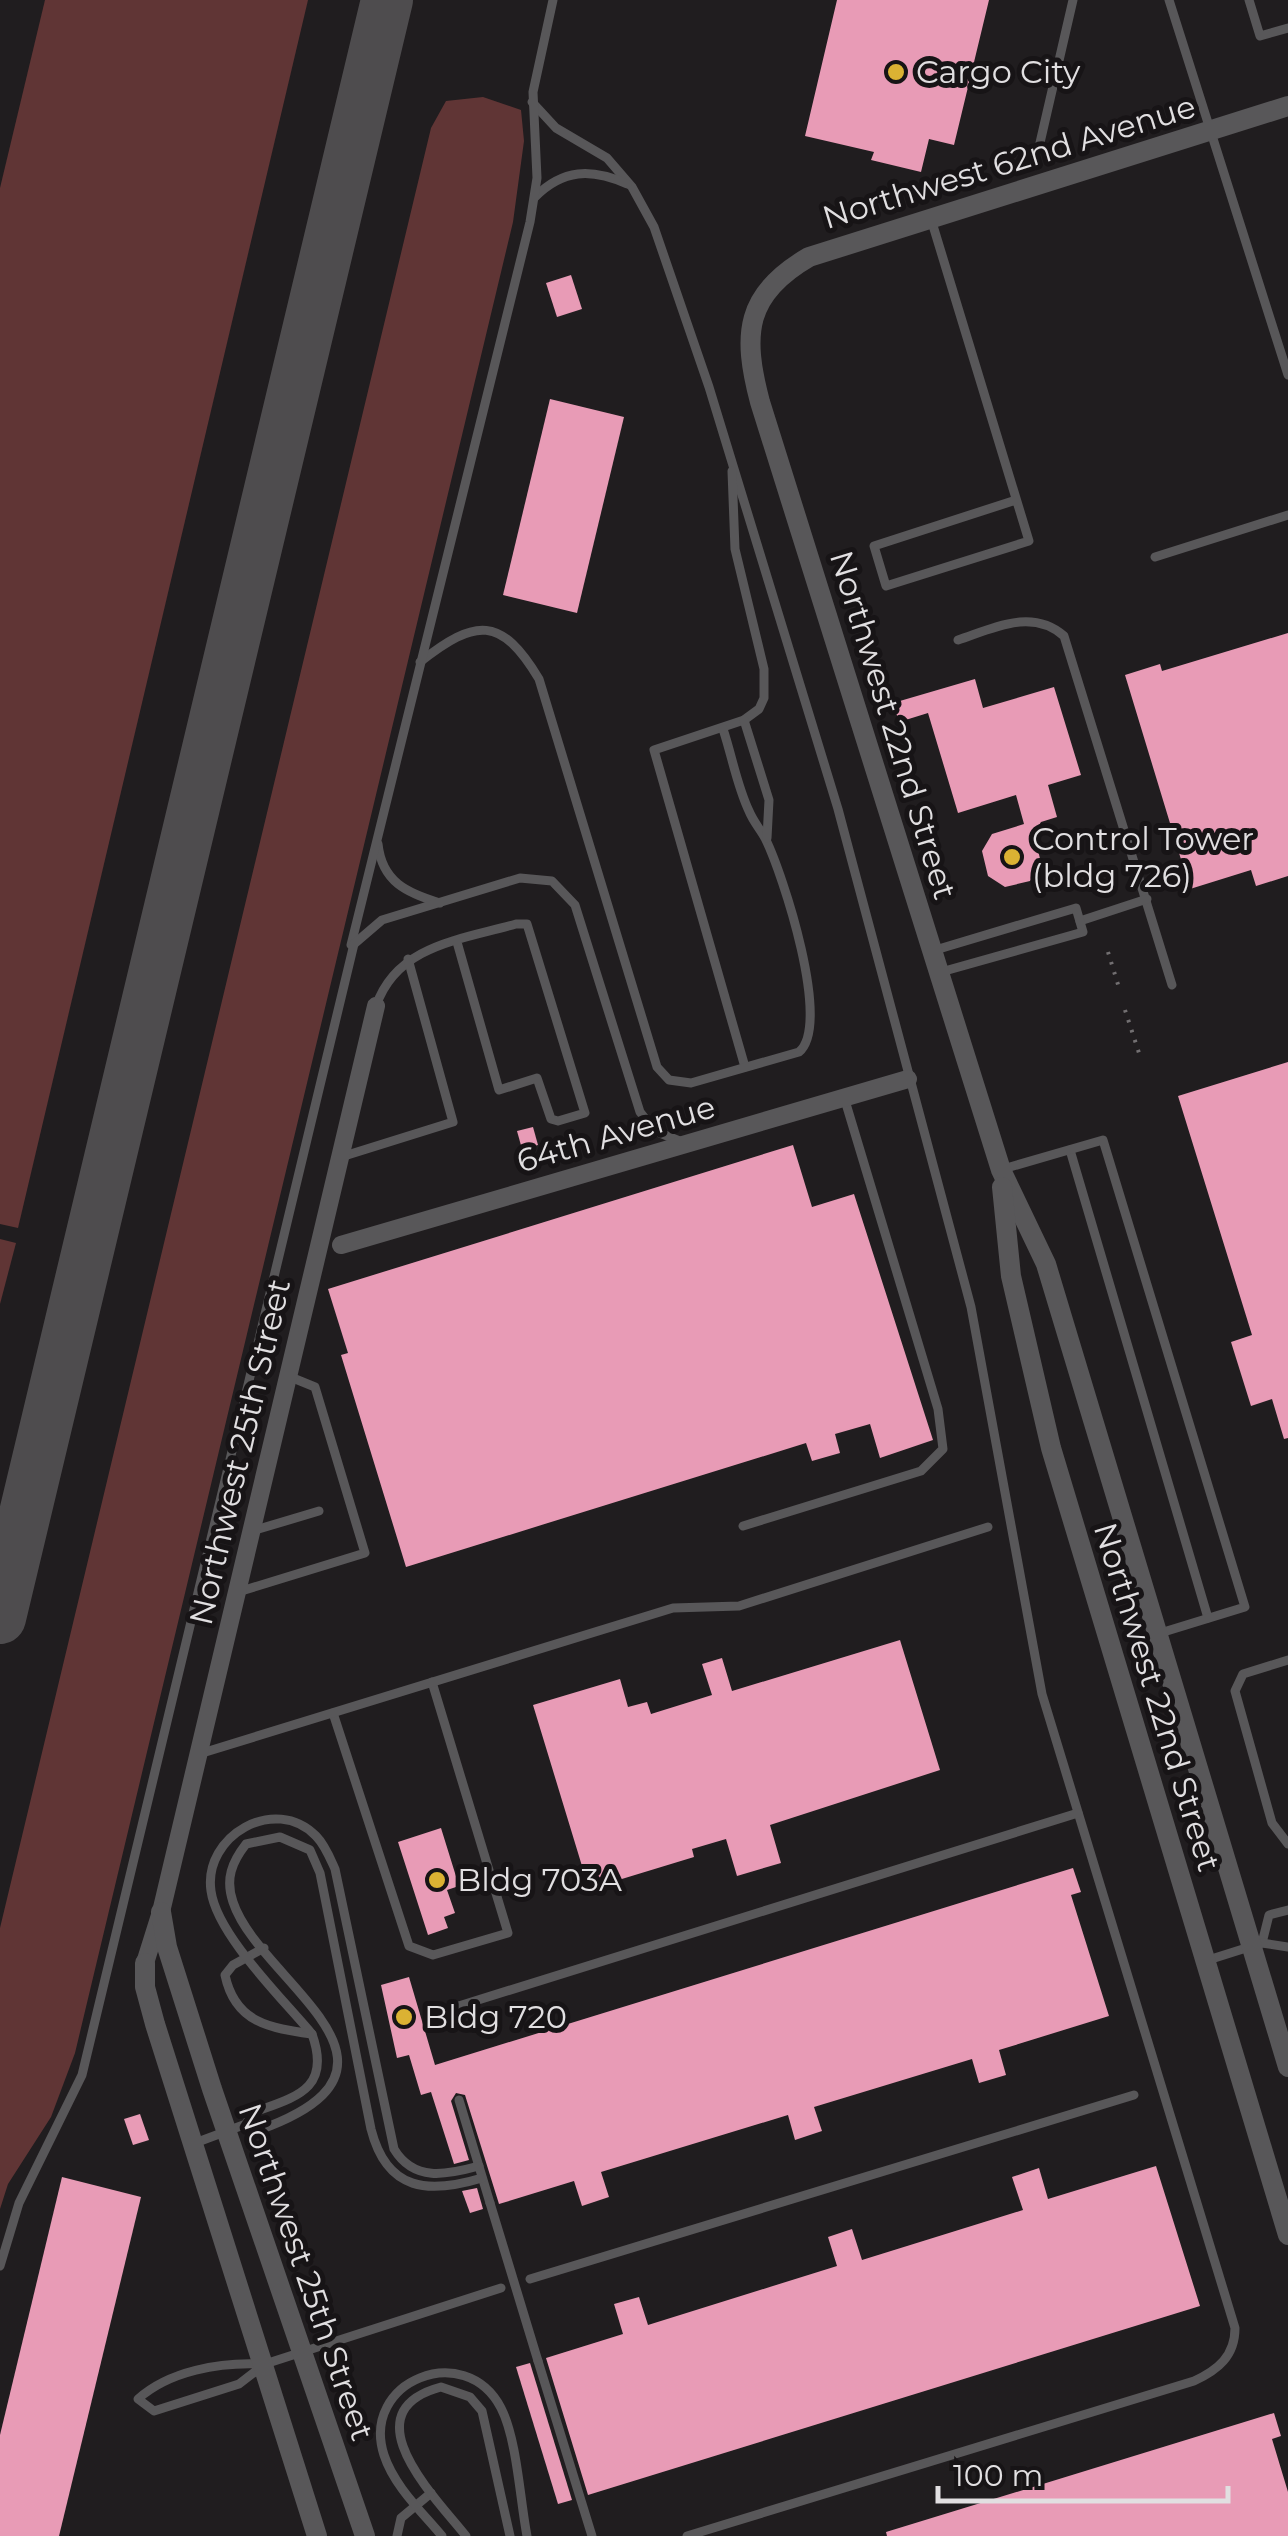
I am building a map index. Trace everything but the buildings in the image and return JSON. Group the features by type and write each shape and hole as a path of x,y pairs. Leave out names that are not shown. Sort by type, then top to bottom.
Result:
{"street":[{"name":"Northwest 62nd Avenue","path":"760,296 774,280 808,257 1288,106"},
{"name":"Northwest 22nd Street","path":"760,296 751,332 755,384 1001,1170 1046,1264 1156,1634 1256,1944 1288,2067"},
{"name":"Northwest 25th Street","path":"317,2536 147,1996 145,1963 161,1912 376,1006"},
{"name":"64th Avenue","path":"342,1245 908,1078"},
{"name":"Northwest 22nd Street","path":"1001,1170 1011,1276 1051,1448 1288,2235"},
{"name":"Northwest 25th Street","path":"161,1912 167,1947 237,2127 302,2352 365,2536"}],"lane":[{"path":"0,2266 19,2202 82,2075 348,957 535,197 532,102 553,0"},
{"path":"1039,147 1074,0"},
{"path":"1168,0 1288,374"},
{"path":"1248,0 1260,36 1288,28"},
{"path":"532,102 556,128 607,158 632,187 660,242 732,463 838,809 971,1307 1038,1674 1233,2318 1235,2337 1229,2354 1215,2370 1194,2381 687,2536"},
{"path":"535,197 550,182 581,171 606,175 632,187"},
{"path":"931,220 1029,541 886,586 874,546 1016,500"},
{"path":"732,463 735,549 766,683 759,709 724,729 654,750 746,1067"},
{"path":"1155,558 1288,515"},
{"path":"958,640 1024,620 1051,624 1064,636 1172,985"},
{"path":"420,662 466,632 495,632 518,645 539,679 657,1067 668,1080 692,1083 799,1052 808,1044 813,1024 811,986 766,840 748,810 724,729"},
{"path":"744,720 769,800 766,840"},
{"path":"378,836 380,859 391,880 413,895 440,903"},
{"path":"348,957 370,926 528,877 544,878 566,892 578,912 636,1102 655,1131 689,1144"},
{"path":"1080,920 1147,899"},
{"path":"932,951 1076,908 1080,920 1083,932 938,972"},
{"path":"376,1006 390,975 408,959 456,942 526,924 585,1113 558,1121 551,1118 537,1078 499,1090 456,942"},
{"path":"340,1158 453,1122 408,959"},
{"path":"743,1526 921,1471 942,1449 938,1409 844,1098"},
{"path":"1001,1170 1103,1140 1246,1607 1156,1634"},
{"path":"1070,1150 1208,1618"},
{"path":"238,1592 365,1553 315,1387 288,1376"},
{"path":"252,1531 319,1511"},
{"path":"199,1754 673,1608 739,1606 988,1527"},
{"path":"1288,1660 1244,1674 1234,1692 1272,1823 1288,1844"},
{"path":"333,1713 409,1946 424,1955 434,1955 508,1933 432,1682"},
{"path":"430,2014 1078,1813"},
{"path":"194,2143 237,2127 252,2113 300,2094 316,2079 320,2056 312,2034 224,1924 211,1892 211,1872 230,1838 242,1827 271,1818 304,1826 316,1836 335,1869 394,2149 408,2167 420,2172 456,2172 478,2166"},
{"path":"237,2127 259,2130 300,2115 320,2102 335,2069 334,2045 320,2014 238,1913 229,1882 232,1862 246,1844 280,1836 310,1850 320,1873 377,2147 392,2170 407,2182 439,2188 482,2178"},
{"path":"1256,1944 1269,1916 1288,1910"},
{"path":"1205,1960 1256,1944 1288,1947"},
{"path":"264,1948 226,1975 239,2009 252,2021 272,2028 312,2034"},
{"path":"530,2279 1134,2095"},
{"path":"459,2100 592,2536"},
{"path":"265,2364 229,2362 154,2385 138,2399 154,2411 240,2384 265,2364 501,2288"},
{"path":"442,2536 393,2476 380,2433 394,2394 429,2372 467,2375 489,2391 502,2409 527,2536"},
{"path":"466,2536 408,2463 400,2428 415,2398 441,2387 470,2397 489,2426 510,2536"},
{"path":"398,2536 401,2518 431,2493"}],"path":[{"path":"1108,952 1120,991"},
{"path":"1126,1010 1138,1053"}],"shaded area":[{"path":"45,0 308,0 18,1228 0,1224 0,188"},
{"path":"483,97 521,110 524,141 513,222 75,2053 51,2117 8,2184 0,2209 0,1928 431,128 446,101"},
{"path":"0,1239 16,1243 0,1304"}],"taxiway":[{"path":"0,1618 387,0"}],"place":[{"name":"Cargo City","path":"896,72"},
{"name":"Control Tower (bldg 726)","path":"1012,857"},
{"name":"Bldg 703A","path":"437,1880"},
{"name":"Bldg 720","path":"404,2017"}]}
